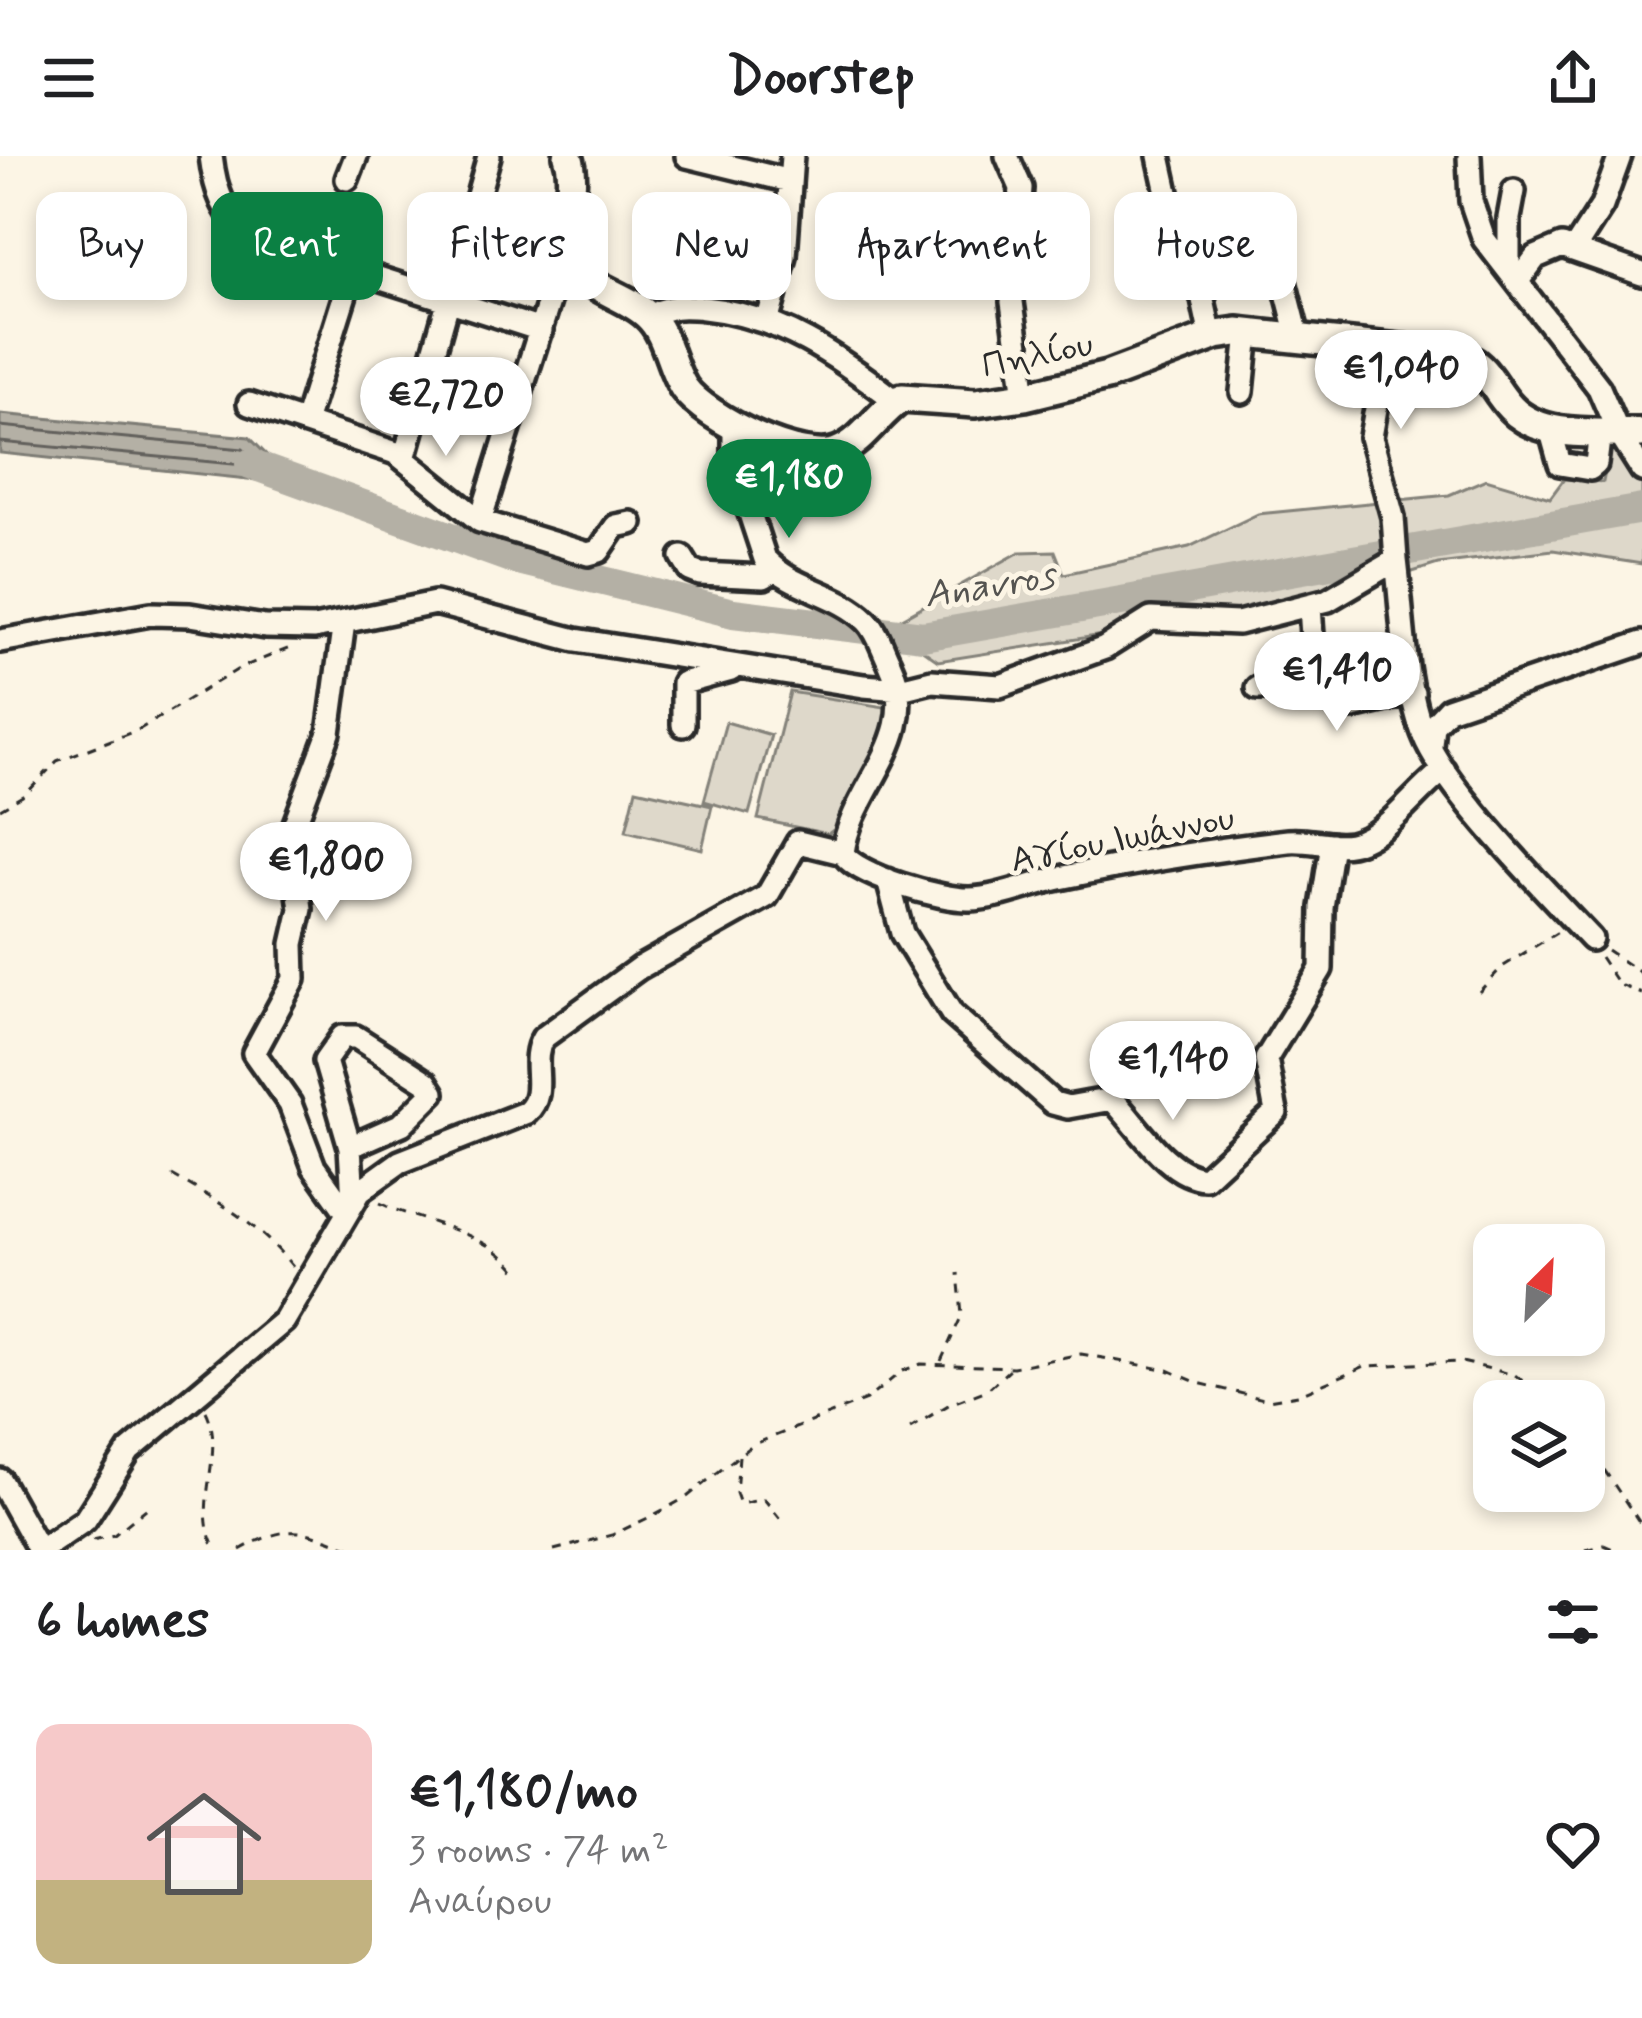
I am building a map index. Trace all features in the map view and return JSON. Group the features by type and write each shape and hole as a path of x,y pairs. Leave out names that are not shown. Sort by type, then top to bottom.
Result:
{"main road":[{"path":"568,156 573,192"},
{"path":"608,292 650,317 690,395 734,426 808,453 834,454 896,401"},
{"name":"Πηλίου","path":"896,401 975,403 1024,395 1126,370 1211,337 1248,332 1472,359 1514,411 1550,428"},
{"path":"1550,428 1620,432"}],"street":[{"path":"211,156 218,192"},
{"path":"347,178 356,156"},
{"path":"404,459 488,156"},
{"path":"687,156 790,181"},
{"path":"767,319 785,257 792,156"},
{"path":"1007,156 1021,188 1012,302 1024,395"},
{"path":"1159,156 1167,192"},
{"path":"1469,156 1478,228 1599,388 1642,470"},
{"path":"1575,248 1602,206 1620,156"},
{"path":"1513,275 1509,218 1514,191"},
{"path":"1513,275 1548,249 1575,248 1642,274"},
{"path":"383,281 541,330"},
{"path":"305,422 343,300"},
{"path":"479,521 550,300"},
{"path":"1202,300 1211,337"},
{"path":"1287,300 1298,336"},
{"path":"650,317 663,309 686,307 767,319 816,344 896,401"},
{"path":"1242,392 1248,332"},
{"path":"1387,346 1371,437 1393,518 1413,693 1438,761 1592,939"},
{"path":"249,404 404,459 479,521 588,554 599,551 616,526 631,523"},
{"path":"734,426 734,466 765,559 775,570 849,605 870,623 900,689 890,745 843,853"},
{"path":"1550,428 1560,464 1568,469 1593,467 1620,432"},
{"path":"682,557 690,570 700,574 764,577 775,570"},
{"path":"0,641 168,613 265,628 334,624 435,603 576,640 749,667 900,689 932,681 1000,686 1105,647 1151,620 1238,623 1310,606 1346,592 1396,558"},
{"path":"1310,606 1316,696"},
{"path":"334,624 329,733 291,834 301,909 293,944 294,979 254,1053 290,1104 314,1167 353,1201"},
{"name":"Αγίου Ιωάννου","path":"353,1201 400,1162 526,1112 538,1095 536,1050 551,1029 639,968 767,896 798,842 843,853 852,865 889,880 971,899 1059,878 1251,845 1300,839 1347,845 1368,838 1438,761 1431,729 1448,709 1642,644"},
{"path":"682,725 682,682 749,667"},
{"path":"1257,688 1296,688 1353,707 1413,693"},
{"path":"889,880 902,933 961,1025 1053,1103 1068,1107 1112,1099 1175,1165 1192,1177 1205,1178 1276,1112 1265,1059 1321,969 1322,908 1332,844"},
{"path":"0,1480 40,1550 69,1533 94,1507 129,1451 284,1322 353,1201 350,1147 326,1061 342,1036 356,1037 426,1082 433,1093 402,1124 350,1147"}],"path":[{"path":"0,809 26,794 57,761 140,729 240,668 283,653 334,624"},
{"path":"1479,992 1502,967 1575,921"},
{"path":"1592,939 1642,974"},
{"path":"1592,939 1618,984 1642,994"},
{"path":"172,1175 220,1199 247,1220 273,1242 308,1284"},
{"path":"353,1201 384,1205 480,1240 497,1250 520,1275"},
{"path":"940,1363 962,1315 958,1273"},
{"path":"554,1550 613,1534 650,1517 778,1433 866,1400 902,1371 940,1363 1013,1367 1081,1354 1168,1370 1198,1383 1268,1400 1298,1395 1364,1366 1462,1362 1522,1380"},
{"path":"910,1428 950,1403 987,1390 1013,1367"},
{"path":"198,1397 212,1432 207,1520 216,1550"},
{"path":"739,1456 736,1492 740,1504 764,1499 782,1521"},
{"path":"1605,1471 1642,1526"},
{"path":"69,1533 100,1540 134,1522 152,1504"},
{"path":"240,1550 271,1533 299,1528 357,1550"},
{"path":"1586,1550 1604,1545 1615,1550"}],"shaded area":[{"path":"1642,449 1642,564 1553,550 1438,564 1323,600 938,661 888,626 1020,552 1055,551 1064,574 1189,547 1258,514 1449,495 1486,479 1550,498 1564,479 1603,482 1609,452"},
{"path":"790,692 885,707 890,715 840,825 828,834 758,819"},
{"path":"726,722 771,735 749,814 704,801"},
{"path":"636,789 712,806 702,849 626,831"}],"water":[{"path":"0,414 249,437 295,484 0,453"}],"waterway":[{"name":"Anavros","path":"250,464 510,558 733,613 923,636 1642,509"}]}
